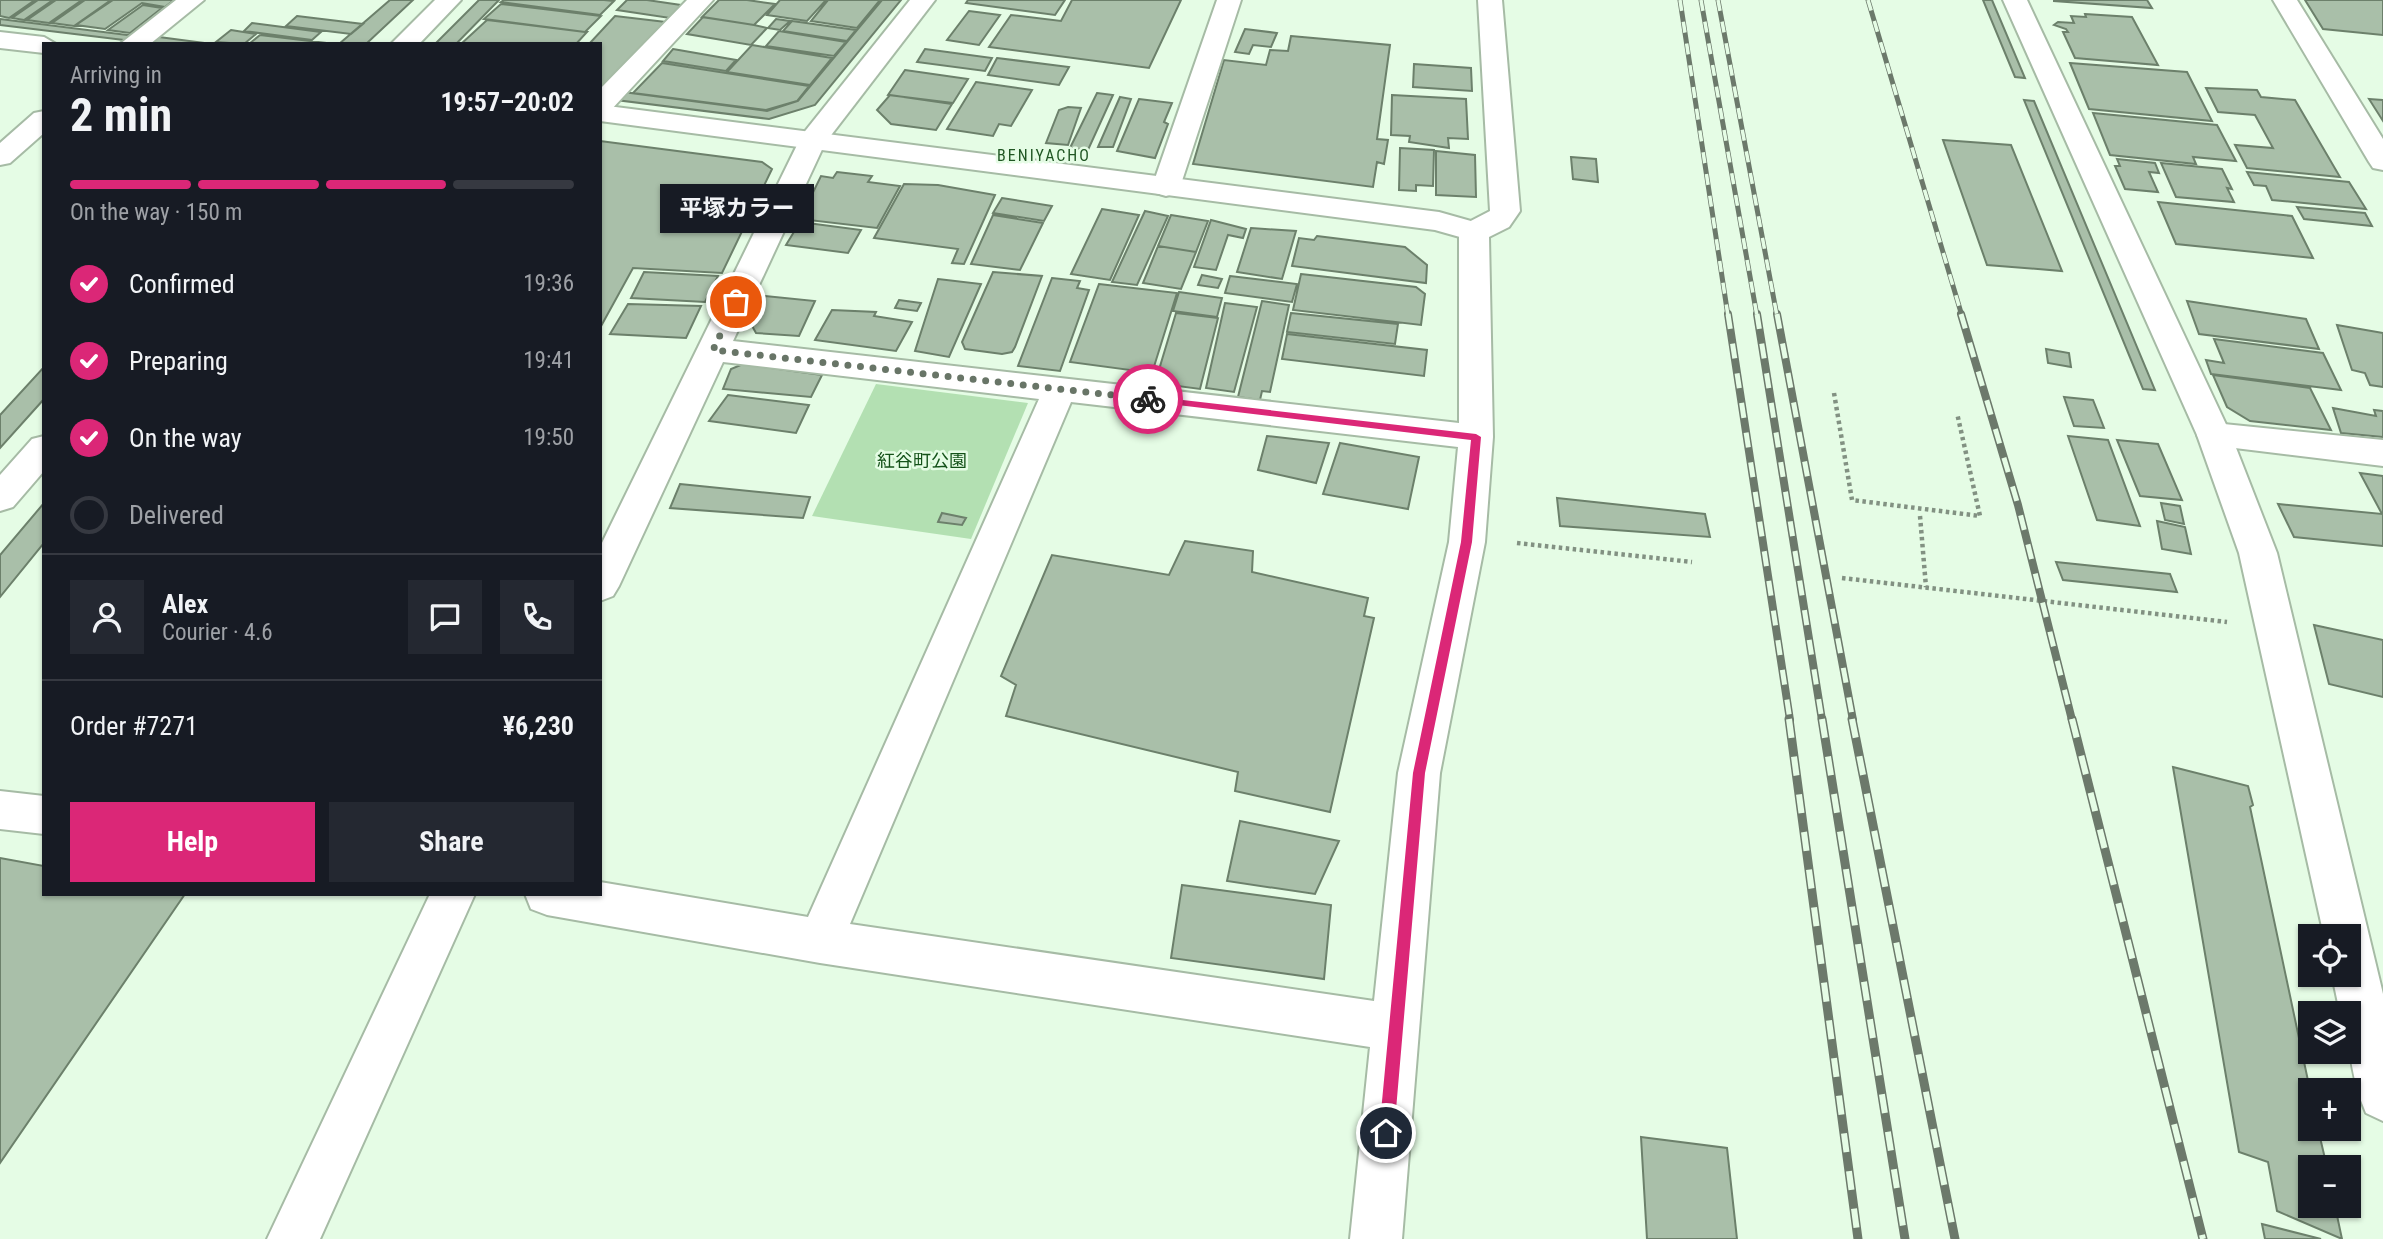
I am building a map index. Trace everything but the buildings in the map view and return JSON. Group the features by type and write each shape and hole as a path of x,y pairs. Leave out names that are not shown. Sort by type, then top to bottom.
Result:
{"street":[{"path":"137,42 192,0"},
{"path":"406,42 450,0"},
{"path":"602,102 701,0"},
{"path":"602,582 812,141 923,0"},
{"path":"1166,187 1229,0"},
{"path":"602,113 1438,221 1474,232 1499,221 1504,211 1490,0"},
{"path":"2015,0 2214,435 2258,552 2344,924"},
{"path":"2285,0 2383,162"},
{"path":"0,40 42,45"},
{"path":"0,157 42,121"},
{"path":"1376,1239 1419,773 1467,542 1476,437 1474,232"},
{"path":"713,350 1476,437"},
{"path":"820,941 1060,389"},
{"path":"2214,435 2383,453"},
{"path":"0,498 42,450"},
{"path":"0,810 42,815"},
{"path":"293,1239 452,896"},
{"path":"559,896 820,941 1396,1028"},
{"path":"2358,987 2383,1096"}],"path":[{"path":"1834,393 1852,500 1980,516 1957,413"},
{"path":"1920,516 1926,587"},
{"path":"1517,543 1692,562"},
{"path":"1842,578 2227,622"}],"green space":[{"name":"紅谷町公園","path":"876,384 1028,403 971,539 812,516"}],"railway":[{"path":"1680,0 1728,316"},
{"path":"1701,0 1757,316"},
{"path":"1718,0 1777,316"},
{"path":"1868,0 1962,316"},
{"path":"1728,314 1790,720"},
{"path":"1757,314 1822,720"},
{"path":"1777,314 1853,720"},
{"path":"1961,314 2018,505 2072,720"},
{"path":"1789,719 1858,1239"},
{"path":"1822,719 1905,1239"},
{"path":"1852,719 1955,1239"},
{"path":"2072,719 2203,1239"}],"way so far":[{"path":"736,302 713,350 1148,399"}],"place":[{"name":"平塚カラー","path":"736,302"}],"district":[{"name":"BENIYACHO","path":"1044,155"}],"route":[{"path":"1148,399 1476,437 1467,542 1419,773 1386,1133"}]}
